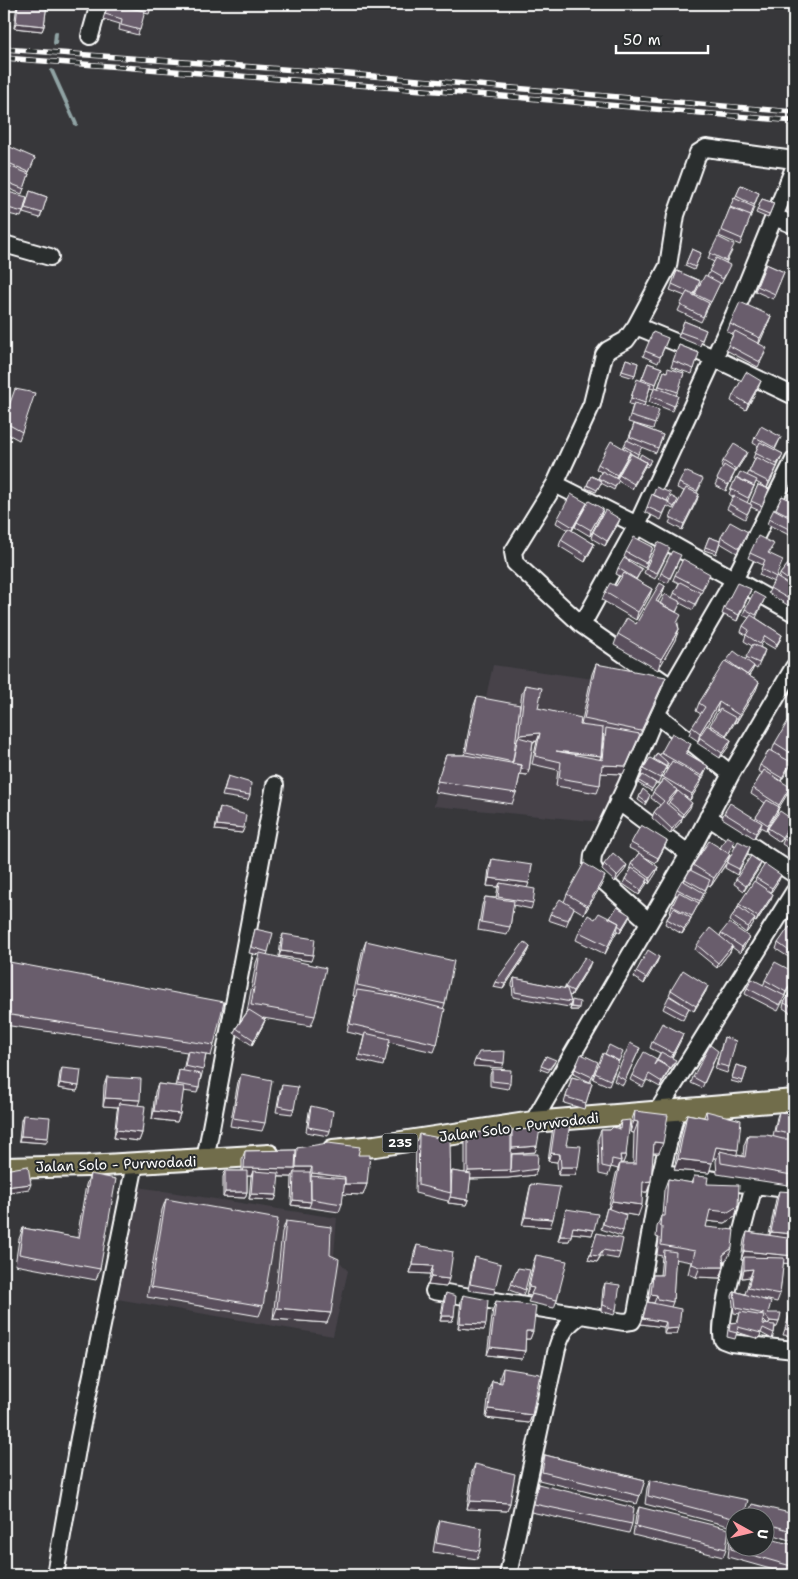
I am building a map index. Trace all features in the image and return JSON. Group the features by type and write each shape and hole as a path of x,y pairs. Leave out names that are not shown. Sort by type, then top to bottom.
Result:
{"main road":[{"name":"Jalan Solo - Purwodadi","path":"318,1151 375,1146 533,1122 794,1100"},
{"name":"Jalan Solo - Purwodadi","path":"4,1168 135,1164 290,1153"}],"street":[{"path":"90,36 99,4"},
{"path":"671,687 582,625 515,563 512,558 513,552 555,484 592,404 604,355 626,340 636,326 668,266 676,215 698,153 706,148 794,160"},
{"path":"582,625 637,525 714,358 794,168"},
{"path":"774,217 794,225"},
{"path":"4,244 50,257"},
{"path":"636,326 714,358 794,396"},
{"path":"649,922 598,875 592,864 595,849 648,737 656,714 735,578 794,460"},
{"path":"555,484 637,525 735,578 794,613"},
{"path":"533,1122 690,854 708,817 794,667"},
{"path":"656,714 732,774"},
{"path":"205,1160 275,785"},
{"path":"618,801 690,854"},
{"path":"708,817 794,874"},
{"path":"434,1291 624,1322 632,1321 636,1314 661,1173 667,1112 794,892"},
{"path":"55,1575 78,1438 135,1164"},
{"path":"661,1173 794,1190"},
{"path":"754,1185 724,1310 720,1336 723,1340 730,1343 794,1350"},
{"path":"508,1575 556,1348 563,1330 570,1322 581,1315"},
{"path":"528,1484 547,1488"}],"shaded area":[{"path":"493,665 680,691 613,823 434,806 443,763 471,765"},
{"path":"138,1187 337,1218 334,1255 348,1271 333,1336 117,1299"}],"building":[{"path":"18,4 47,4 44,26 16,23"},
{"path":"108,4 145,11 140,30 121,25 122,19 105,14"},
{"path":"4,24 10,25 9,33 4,32"},
{"path":"10,147 35,158 29,172 4,161"},
{"path":"4,164 29,174 24,189 4,181"},
{"path":"741,185 759,193 754,205 736,196"},
{"path":"4,191 27,197 23,212 4,207"},
{"path":"30,191 47,197 42,213 25,208"},
{"path":"734,198 754,207 751,215 730,207"},
{"path":"762,199 774,203 769,215 757,210"},
{"path":"730,208 751,216 742,239 721,230"},
{"path":"718,237 734,245 726,261 710,253"},
{"path":"692,249 701,253 695,267 686,263"},
{"path":"716,258 730,265 723,279 709,271"},
{"path":"766,264 784,272 775,294 757,286"},
{"path":"677,271 700,281 694,294 672,284"},
{"path":"705,275 720,283 711,302 695,294"},
{"path":"687,292 709,303 703,317 680,305"},
{"path":"740,302 771,316 760,338 730,324"},
{"path":"684,321 706,330 702,340 680,332"},
{"path":"735,331 767,348 760,362 728,345"},
{"path":"653,332 668,338 660,357 645,351"},
{"path":"679,345 699,353 694,369 673,361"},
{"path":"626,359 638,363 635,375 622,371"},
{"path":"648,363 662,368 656,384 642,379"},
{"path":"668,368 684,373 678,392 659,386 664,371 667,372"},
{"path":"746,372 761,381 748,404 733,395"},
{"path":"637,379 651,384 645,403 631,398"},
{"path":"655,387 678,396 674,406 651,396"},
{"path":"15,389 35,393 22,432 4,422 4,413 6,414"},
{"path":"634,403 659,410 655,424 630,416"},
{"path":"634,424 663,435 658,448 630,437"},
{"path":"761,426 781,437 775,448 755,437"},
{"path":"627,440 642,447 638,454 624,446"},
{"path":"611,441 630,452 617,475 598,464"},
{"path":"760,442 783,454 777,464 755,453"},
{"path":"734,444 747,452 736,469 723,461"},
{"path":"631,454 646,462 634,484 619,475"},
{"path":"641,454 651,460 648,465 639,458"},
{"path":"756,457 777,467 769,482 749,472"},
{"path":"724,465 735,472 728,485 717,479"},
{"path":"602,471 619,480 615,487 598,478"},
{"path":"685,471 703,479 697,491 679,483"},
{"path":"740,472 757,480 754,486 737,478"},
{"path":"591,476 602,481 597,490 587,485"},
{"path":"736,477 754,486 748,498 731,489"},
{"path":"758,485 769,489 762,506 751,501"},
{"path":"656,487 671,493 667,501 653,495"},
{"path":"686,488 699,494 684,524 670,517"},
{"path":"571,494 587,503 573,527 558,518"},
{"path":"652,494 669,502 663,514 647,507"},
{"path":"671,496 678,500 674,507 668,503"},
{"path":"734,496 752,505 747,514 729,504"},
{"path":"782,496 794,502 794,518 776,509"},
{"path":"589,501 603,509 591,530 577,522"},
{"path":"774,509 794,520 791,530 769,519"},
{"path":"605,510 620,519 607,541 593,532"},
{"path":"730,522 748,532 739,548 721,537"},
{"path":"568,528 594,544 587,556 561,540"},
{"path":"758,536 774,544 768,553 783,560 776,577 761,569 765,560 750,553"},
{"path":"634,537 653,547 646,563 626,552"},
{"path":"709,537 720,541 717,551 705,547"},
{"path":"658,542 670,548 657,573 646,568"},
{"path":"672,551 681,555 670,578 661,573"},
{"path":"794,557 794,584 780,574"},
{"path":"624,558 642,569 636,579 618,568"},
{"path":"683,559 710,574 702,589 675,575"},
{"path":"624,573 652,589 638,612 605,592 610,583 616,586"},
{"path":"776,577 794,588 794,602 770,588"},
{"path":"680,582 701,593 695,604 674,593"},
{"path":"660,583 665,586 656,601 681,615 677,623 679,629 661,659 618,634 627,618 636,624"},
{"path":"737,583 751,589 739,615 724,608"},
{"path":"754,592 765,598 756,615 745,609"},
{"path":"665,594 681,602 676,612 660,604"},
{"path":"751,615 782,635 777,644 765,636 760,644 746,635 749,630 743,626"},
{"path":"753,644 765,650 759,663 746,657"},
{"path":"734,651 754,666 747,675 727,660"},
{"path":"725,661 759,682 739,715 719,702 700,733 692,727 705,707 699,703"},
{"path":"596,664 666,677 641,731 584,719"},
{"path":"525,685 542,688 538,708 581,718 580,725 603,728 601,756 556,751 603,760 606,728 640,734 626,766 602,765 600,785 559,778 561,762 535,756 540,733 519,735"},
{"path":"477,697 520,705 513,762 466,752"},
{"path":"720,709 736,718 726,735 710,725"},
{"path":"788,721 794,725 794,755 775,743"},
{"path":"707,725 731,740 722,753 699,737"},
{"path":"672,733 691,744 686,753 708,766 702,776 661,753"},
{"path":"518,737 533,741 529,770 521,769 522,765 512,764"},
{"path":"769,750 791,762 782,778 760,765"},
{"path":"657,753 667,762 667,767 654,759"},
{"path":"446,755 465,755 522,765 516,793 437,781"},
{"path":"650,758 666,767 660,778 643,769"},
{"path":"672,761 702,778 692,794 663,777"},
{"path":"764,770 790,787 779,805 753,788"},
{"path":"643,775 656,783 652,789 639,781"},
{"path":"228,776 251,783 250,795 224,791"},
{"path":"664,779 677,790 666,803 683,817 672,829 654,812 664,801 653,792"},
{"path":"643,789 650,795 646,802 639,797"},
{"path":"678,791 692,803 683,814 669,802"},
{"path":"767,800 779,807 768,825 756,817"},
{"path":"730,803 762,823 756,833 724,813"},
{"path":"220,807 246,815 244,828 217,825"},
{"path":"780,811 793,820 782,837 768,828"},
{"path":"794,824 794,845 784,839"},
{"path":"641,825 667,841 658,858 631,843"},
{"path":"727,836 735,841 728,853 720,848"},
{"path":"709,841 730,854 714,878 693,865"},
{"path":"738,841 750,847 739,869 727,863"},
{"path":"613,853 627,865 617,876 604,864"},
{"path":"639,853 658,867 650,878 631,864"},
{"path":"751,856 761,863 746,886 736,879"},
{"path":"492,859 532,865 529,883 489,878"},
{"path":"584,863 605,876 587,906 567,894"},
{"path":"765,864 781,875 772,888 756,878"},
{"path":"632,868 648,879 641,890 625,879"},
{"path":"690,870 710,880 705,890 685,879"},
{"path":"682,880 704,893 700,901 677,889"},
{"path":"754,881 773,894 758,917 739,904"},
{"path":"500,883 535,889 533,903 498,897"},
{"path":"679,892 699,903 692,916 672,906"},
{"path":"485,897 514,901 510,927 481,922"},
{"path":"560,899 574,908 568,920 550,914"},
{"path":"617,907 630,915 622,928 618,925 619,923 610,918"},
{"path":"739,907 755,919 748,927 732,916"},
{"path":"674,908 691,918 684,929 667,919"},
{"path":"599,913 619,923 608,946 579,932 588,915 595,919"},
{"path":"729,923 749,937 742,947 721,933"},
{"path":"789,927 794,930 794,950 792,953 778,943"},
{"path":"710,928 732,946 718,963 697,945"},
{"path":"255,929 273,933 268,952 251,947"},
{"path":"283,934 315,939 313,955 281,951"},
{"path":"366,941 454,961 445,1004 357,985"},
{"path":"524,942 530,947 505,984 495,982"},
{"path":"648,950 659,957 646,978 636,972"},
{"path":"260,953 326,968 315,1016 251,1005"},
{"path":"585,957 591,962 573,991 565,987"},
{"path":"4,961 224,1002 214,1045 4,1014"},
{"path":"775,962 794,972 786,992 765,980"},
{"path":"683,970 708,986 696,1006 671,990"},
{"path":"514,978 567,989 571,1002 515,992"},
{"path":"752,979 785,996 780,1005 747,988"},
{"path":"794,985 794,1008 784,1003"},
{"path":"357,990 390,995 445,1009 437,1044 350,1024"},
{"path":"669,996 689,1008 685,1015 665,1004"},
{"path":"572,1000 580,1002 579,1008 571,1007"},
{"path":"249,1010 265,1020 254,1040 236,1028"},
{"path":"662,1023 683,1034 673,1053 652,1042"},
{"path":"365,1033 390,1039 385,1061 360,1055"},
{"path":"794,1036 794,1057 789,1055"},
{"path":"724,1037 736,1041 729,1067 717,1064"},
{"path":"630,1043 640,1048 625,1080 616,1075"},
{"path":"609,1045 623,1052 619,1061 605,1054"},
{"path":"710,1045 718,1051 704,1083 693,1077"},
{"path":"188,1051 206,1054 203,1070 185,1066"},
{"path":"505,1051 504,1063 475,1060 479,1052"},
{"path":"644,1052 657,1059 654,1065 657,1061 670,1068 662,1082 649,1074 645,1082 632,1075"},
{"path":"661,1052 676,1060 671,1068 657,1060"},
{"path":"603,1053 619,1061 610,1080 595,1073"},
{"path":"581,1054 598,1062 592,1077 575,1069"},
{"path":"546,1056 556,1060 549,1069 541,1066"},
{"path":"736,1065 747,1068 743,1081 732,1078"},
{"path":"62,1068 81,1070 79,1086 60,1083"},
{"path":"492,1069 511,1070 510,1083 492,1081"},
{"path":"179,1070 201,1074 199,1088 177,1084"},
{"path":"241,1074 272,1080 265,1123 233,1118"},
{"path":"107,1077 141,1079 140,1100 105,1098"},
{"path":"572,1077 592,1083 586,1103 566,1097"},
{"path":"158,1084 184,1087 180,1114 154,1111"},
{"path":"282,1085 298,1087 294,1109 278,1106"},
{"path":"119,1103 145,1106 142,1133 116,1130"},
{"path":"311,1106 333,1111 330,1131 308,1127"},
{"path":"635,1111 668,1115 663,1143 654,1142 651,1181 643,1182 642,1205 612,1201 620,1164 636,1164 638,1122 634,1121"},
{"path":"706,1111 741,1120 738,1150 716,1147 712,1163 678,1159 687,1114 707,1118"},
{"path":"779,1112 794,1114 794,1135 775,1131"},
{"path":"23,1115 50,1117 48,1138 21,1136"},
{"path":"556,1119 571,1119 566,1145 581,1146 578,1167 561,1167 560,1154 551,1153"},
{"path":"630,1120 626,1155 620,1155 621,1161 612,1159 611,1168 602,1166 601,1130 610,1130 613,1127 620,1129 621,1121"},
{"path":"511,1128 511,1170 468,1171 468,1134"},
{"path":"540,1129 537,1146 512,1148 512,1130"},
{"path":"419,1134 450,1140 451,1193 418,1185"},
{"path":"748,1135 767,1135 783,1139 794,1139 792,1175 721,1163 720,1151 745,1157"},
{"path":"328,1143 360,1147 358,1155 370,1155 367,1184 345,1184 345,1177 312,1173 312,1167 296,1167 297,1148"},
{"path":"296,1150 295,1169 244,1168 245,1151"},
{"path":"512,1154 538,1154 537,1169 510,1173"},
{"path":"28,1166 31,1184 4,1187 4,1170"},
{"path":"225,1171 247,1171 247,1192 225,1192"},
{"path":"253,1171 279,1173 277,1195 251,1194"},
{"path":"452,1171 471,1174 468,1200 450,1197"},
{"path":"294,1172 310,1172 311,1202 293,1200"},
{"path":"90,1174 116,1179 100,1269 19,1254 23,1228 79,1238"},
{"path":"311,1176 345,1179 342,1204 311,1199"},
{"path":"694,1176 708,1177 707,1184 739,1185 738,1206 728,1212 710,1210 706,1227 734,1230 732,1248 723,1255 724,1267 700,1267 692,1264 695,1251 661,1245 661,1216 665,1216 668,1179 693,1183"},
{"path":"531,1184 560,1187 553,1219 525,1217"},
{"path":"779,1191 794,1192 794,1234 771,1232"},
{"path":"166,1199 278,1219 263,1306 151,1287"},
{"path":"607,1208 626,1215 623,1231 603,1224"},
{"path":"566,1209 598,1214 594,1230 573,1227 571,1236 560,1236"},
{"path":"286,1221 331,1227 330,1255 339,1259 331,1313 277,1308"},
{"path":"747,1232 794,1239 794,1256 744,1251"},
{"path":"597,1233 623,1239 620,1253 603,1250 599,1256 590,1255"},
{"path":"417,1245 453,1252 449,1279 431,1277 433,1266 413,1265"},
{"path":"664,1250 676,1252 673,1302 658,1299 657,1295 651,1294 653,1275 662,1275"},
{"path":"536,1255 567,1261 557,1300 531,1294 534,1288 529,1287"},
{"path":"475,1257 501,1264 495,1289 470,1284"},
{"path":"744,1257 784,1258 780,1294 748,1288 753,1269 744,1270"},
{"path":"518,1268 530,1270 525,1290 511,1284"},
{"path":"605,1283 620,1285 616,1310 603,1305"},
{"path":"734,1291 771,1302 768,1313 781,1313 779,1322 770,1321 764,1314 736,1308"},
{"path":"446,1293 456,1296 454,1316 442,1316"},
{"path":"463,1295 488,1300 486,1324 460,1323"},
{"path":"496,1301 536,1306 533,1331 526,1331 525,1351 490,1347"},
{"path":"647,1302 681,1309 679,1328 666,1329 666,1322 643,1318"},
{"path":"4,1305 8,1306 4,1330"},
{"path":"791,1310 794,1310 794,1330 785,1329"},
{"path":"740,1312 764,1316 762,1324 775,1325 774,1333 763,1328 761,1333 738,1327 737,1333 729,1331 730,1323 738,1322"},
{"path":"503,1368 540,1374 532,1415 489,1409 492,1381 502,1383"},
{"path":"545,1455 645,1480 640,1496 542,1472"},
{"path":"475,1464 515,1474 510,1503 470,1501"},
{"path":"650,1480 748,1500 746,1506 726,1506 726,1516 648,1496"},
{"path":"538,1484 634,1508 632,1524 534,1504"},
{"path":"639,1507 726,1528 726,1549 636,1527"},
{"path":"776,1510 794,1514 794,1532 776,1526"},
{"path":"440,1520 482,1528 480,1551 436,1543"},
{"path":"776,1540 794,1545 791,1566 756,1556 776,1556"},
{"path":"794,1554 794,1570 792,1569"},
{"path":"458,1568 476,1570 475,1575 456,1575"}],"waterway":[{"path":"55,43 56,33"},
{"path":"52,71 76,124"}],"railway":[{"path":"4,49 337,73 794,112"},
{"path":"4,58 515,97 794,121"}]}
